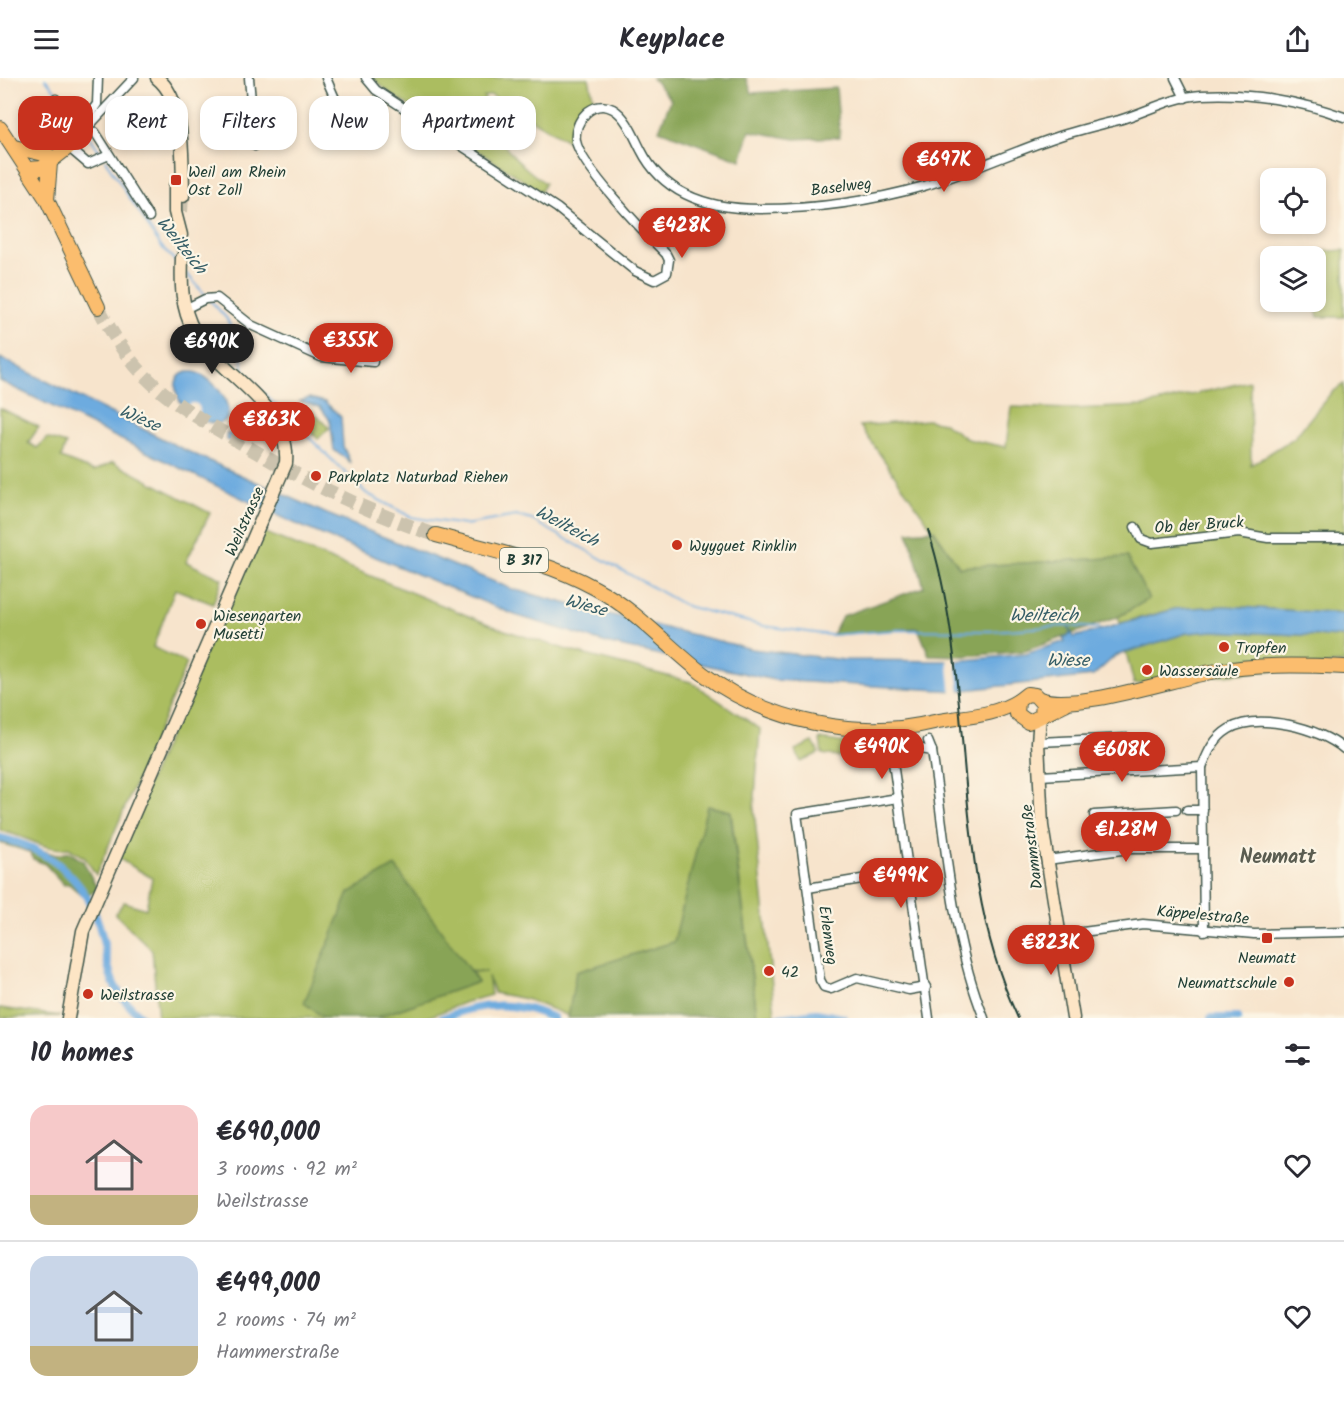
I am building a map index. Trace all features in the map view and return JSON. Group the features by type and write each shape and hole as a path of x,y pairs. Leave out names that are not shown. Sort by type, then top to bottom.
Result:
{"main road":[{"path":"0,128 29,169 47,200 98,307"},
{"path":"14,147 49,159"},
{"path":"29,169 37,170 61,150"},
{"path":"47,200 49,159"},
{"name":"B 317","path":"436,535 557,571 608,595 639,618 703,674 731,692 764,708 791,716 828,724 895,726 936,722 991,712 1018,701"},
{"path":"1069,702 1040,699 1027,694 1018,701 1016,709 1022,719 1034,721 1041,715 1069,702 1213,672 1275,666 1344,667"},
{"path":"1040,699 1043,704 1041,715"},
{"name":"B 317","path":"991,712 1022,719"}],"street":[{"path":"93,113 97,104 98,78"},
{"path":"93,121 134,78"},
{"path":"157,78 173,98 178,120 183,196"},
{"path":"249,78 251,96"},
{"path":"326,78 334,96"},
{"name":"Baselweg","path":"366,78 376,90 577,223 635,271 646,278 658,280 667,273 669,267 666,254 620,206 580,152 576,132 583,116 589,110 601,106 611,107 618,112 650,166 673,188 718,206 762,209 858,201 922,187 1053,138 1138,115 1185,98 1210,95 1253,98 1307,106 1344,117"},
{"path":"1175,78 1185,98"},
{"path":"93,136 109,155 149,217"},
{"path":"72,150 88,164 109,155"},
{"path":"181,164 176,183 175,212 181,237 182,212"},
{"name":"Weilstrasse","path":"68,1018 81,940 91,914 286,463 287,448 282,429 271,414 201,342 185,309 182,266"},
{"path":"185,309 217,298 250,326 321,357 373,362"},
{"name":"Ob der Bruck","path":"1135,527 1141,539 1152,543 1239,533 1268,538 1344,538"},
{"name":"Dammstraße","path":"1041,715 1038,742 1047,860 1072,1016"},
{"name":"Dammstraße","path":"1022,719 1038,742"},
{"path":"1204,931 1202,767 1209,750 1230,728 1243,724 1267,723 1305,728 1334,740 1344,749"},
{"path":"895,726 892,755 929,1018"},
{"path":"892,755 887,743 895,726"},
{"path":"1038,742 1127,738 1128,770"},
{"path":"928,741 932,751 949,872 962,941 984,1018"},
{"path":"892,744 932,751"},
{"path":"1040,776 1202,767"},
{"path":"898,798 797,814 808,888 909,871"},
{"path":"1094,815 1176,810"},
{"path":"1187,810 1203,810"},
{"path":"1047,860 1129,849 1203,849"},
{"name":"Erlenweg","path":"808,888 820,980 824,987 831,990 861,978 909,990 926,987"},
{"name":"Käppelestraße","path":"1060,935 1131,924 1204,931 1287,934 1344,932"}],"green space":[{"path":"372,78 589,78 594,102 574,116 569,142 536,122 536,96 401,96 401,101"},
{"path":"652,78 746,78 752,93 836,88 840,137 795,139 750,131 741,160 659,130 671,100"},
{"path":"476,150 509,150 521,164 545,183 541,192"},
{"path":"1344,250 1344,317 1318,317 1317,312 1326,312 1326,251"},
{"path":"1250,381 1251,465 1294,438 1331,393 1344,384 1344,614 1225,606 1175,609 1120,623 1118,617 1149,599 1127,557 959,567 860,426 927,420 944,423 967,439 1006,447 1011,407 1071,409 1144,406"},
{"path":"0,408 39,427 28,443 37,448 47,438 66,444 61,458 94,471 113,462 210,513 186,562 222,579 213,604 175,589 153,647 187,663 96,875 85,858 69,848 52,848 0,831"},
{"path":"311,410 329,428 318,439 300,421"},
{"path":"258,530 498,628 574,652 691,682 760,729 754,809 775,1015 757,1016 731,811 708,806 674,942 576,972 569,1016 526,999 494,993 488,976 491,995 426,1018 375,1018 477,982 472,973 486,972 469,971 395,867 305,1003 324,1018 158,1018 152,950 115,914 124,902 146,909 152,878 116,857"},
{"path":"934,530 959,567 1127,557 1149,599 1118,617 1025,651 964,656 929,655 918,628 832,635 842,616 924,587 908,532"},
{"path":"1213,631 1344,637 1344,663 1134,684 1126,652 1187,633"},
{"path":"820,739 851,744 852,754 841,757 822,754"},
{"path":"813,742 819,753 801,762 795,750"},
{"path":"868,743 876,755 875,759 863,754 857,745"},
{"path":"707,806 730,811 757,1016 568,1018 576,972 674,942"},
{"path":"0,836 56,855 69,852 83,861 98,890 84,897 69,884 64,885 45,864 33,859 30,852 0,843"},
{"path":"395,866 478,982 375,1018 324,1018 304,1003 349,893"},
{"path":"0,1008 60,1016 0,1018"}],"water":[{"name":"Wiese","path":"0,358 185,450 327,514 512,589 752,649 844,660 956,661 1026,654 1065,641 1063,638 1071,634 1068,626 1074,637 1175,609 1225,606 1344,614 1344,637 1213,631 1187,633 1115,656 1093,676 956,691 774,680 610,644 515,615 289,521 0,381"},
{"path":"195,372 216,386 223,396 228,415 225,421 217,423 204,421 185,409 176,392 176,384 179,377 185,373"},
{"path":"309,398 325,402 341,417 343,446 350,462 334,450 330,420 320,407 300,401"},
{"path":"226,433 240,437 240,444 227,440"}],"pier":[{"path":"193,403 198,405 200,410 198,415 193,417 188,415 186,410 188,405"},
{"path":"947,658 956,658 960,693 951,694"}],"waterway":[{"name":"Weilteich","path":"45,78 60,96"},
{"name":"Weilteich","path":"93,141 102,155"},
{"name":"Weilteich","path":"105,160 161,246 177,263"},
{"name":"Weilteich","path":"187,274 207,297"},
{"name":"Weilteich","path":"211,301 227,319 239,346 245,375 366,493 411,517 465,525 516,516 532,520 686,606 764,626 830,635 897,630 990,631 1063,626 1099,628"},
{"path":"0,838 33,849 48,857 73,879 84,893 99,925 114,984 142,1018"},
{"path":"443,1018 485,1006 512,1006 554,1018"},
{"path":"779,1018 816,1013 844,1018"},
{"path":"1211,1018 1238,1018"}],"tunnel":[{"path":"182,212 183,196"},
{"path":"181,240 182,258"},
{"path":"98,307 120,345 139,370 190,412 334,494 436,535"}],"railway":[{"path":"928,530 944,590 953,652 971,838 981,899 996,959 1018,1018"}],"place":[{"name":"Weil am Rhein Ost Zoll","path":"176,180"},
{"name":"Parkplatz Naturbad Riehen","path":"316,476"},
{"name":"Wyyguet Rinklin","path":"677,545"},
{"name":"Wiesengarten Musetti","path":"201,624"},
{"name":"Tropfen","path":"1224,647"},
{"name":"Wassersäule","path":"1147,670"},
{"name":"Neumatt","path":"1267,938"},
{"name":"42","path":"769,971"},
{"name":"Neumattschule","path":"1289,982"},
{"name":"Weilstrasse","path":"88,994"}],"district":[{"name":"Neumatt","path":"1278,856"}]}
